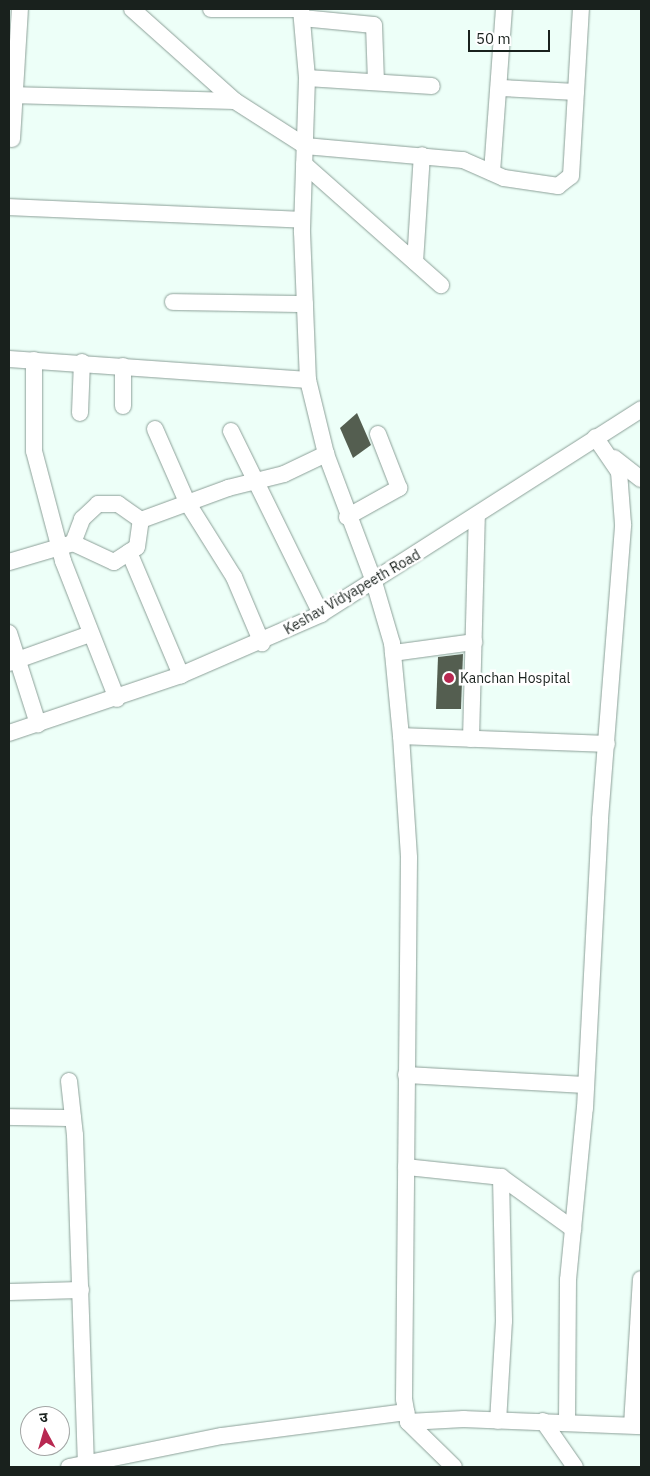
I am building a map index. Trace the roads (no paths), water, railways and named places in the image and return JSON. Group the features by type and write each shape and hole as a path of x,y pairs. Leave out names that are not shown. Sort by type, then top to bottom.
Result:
{"street":[{"path":"12,139 12,95 20,9"},
{"path":"132,9 236,101 305,146 463,160 512,180 566,184 571,176 581,9"},
{"path":"211,9 301,12 374,25 376,82"},
{"path":"492,172 501,88 504,9"},
{"path":"301,12 307,78 302,220 308,380 326,454 347,517 374,582 393,653 401,736 408,858 406,1075 407,1417 454,1467"},
{"path":"307,78 432,86"},
{"path":"501,88 576,92"},
{"path":"12,95 236,101"},
{"path":"415,262 422,156"},
{"path":"304,164 441,285"},
{"path":"9,207 302,220"},
{"path":"172,302 305,304"},
{"path":"9,359 82,362 308,380"},
{"path":"34,360 34,451 66,545 90,634 117,699"},
{"path":"80,413 82,362"},
{"path":"123,366 123,406"},
{"name":"Keshav Vidyapeeth Road","path":"9,733 117,699 262,643 321,614 374,582 595,437 641,409"},
{"path":"154,429 187,502 214,540 262,643"},
{"path":"231,431 258,481 277,530 321,614"},
{"path":"347,517 399,488 378,434"},
{"path":"595,437 612,456 641,479"},
{"path":"141,520 187,502 258,481 326,454"},
{"path":"567,1422 572,1230 586,1084 623,524 623,490 612,456"},
{"path":"66,545 82,519 98,504 118,504 141,520"},
{"path":"471,739 477,516"},
{"path":"9,562 66,545 114,562 137,547 141,520"},
{"path":"129,552 181,674"},
{"path":"9,633 13,662 38,724"},
{"path":"13,662 90,634"},
{"path":"393,653 474,642"},
{"path":"401,736 607,744"},
{"path":"406,1075 586,1084"},
{"path":"69,1081 73,1118 81,1290 79,1466 222,1436 407,1417 636,1425 641,1286"},
{"path":"9,1118 73,1118"},
{"path":"406,1167 501,1177 572,1230"},
{"path":"498,1421 504,1321 501,1177"},
{"path":"9,1292 81,1290"},
{"path":"543,1421 575,1467"}],"place":[{"name":"Kanchan Hospital","path":"449,678"}]}
